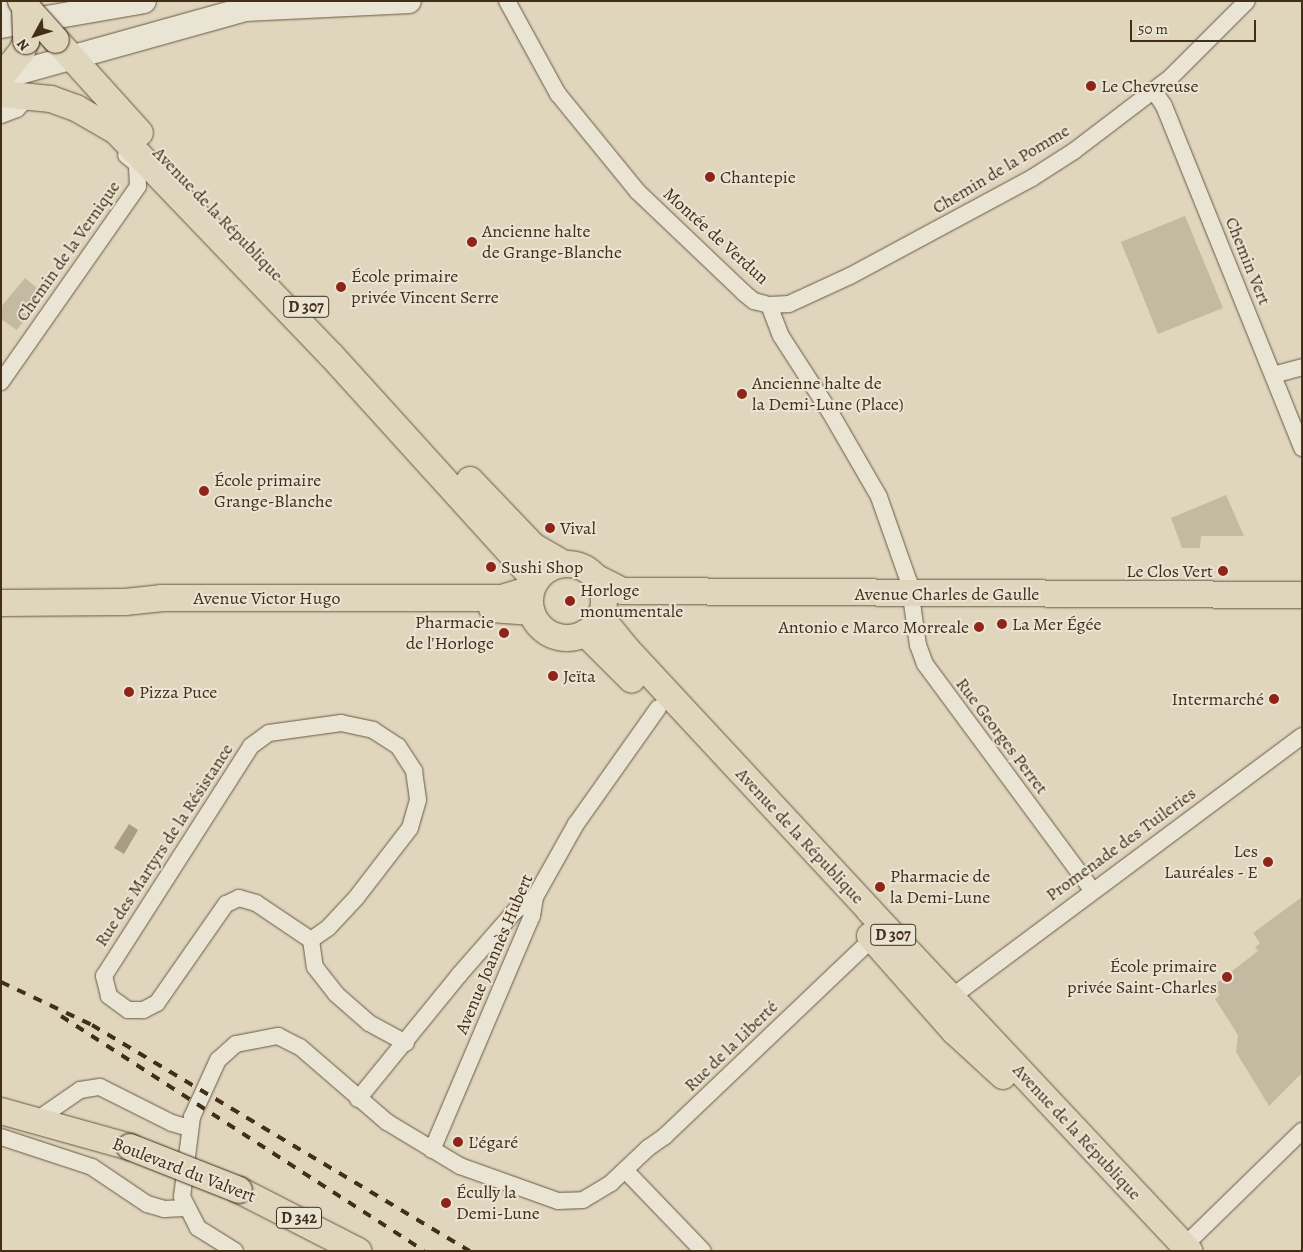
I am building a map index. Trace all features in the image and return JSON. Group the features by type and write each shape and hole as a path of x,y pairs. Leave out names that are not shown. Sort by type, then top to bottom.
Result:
{"main road":[{"path":"1,26 144,1"},
{"path":"2,82 64,49 246,9 409,1"},
{"path":"2,82 22,51 26,41 18,4"},
{"name":"Avenue de la République","path":"18,4 64,49 103,96 236,232 532,546 564,564"},
{"name":"Avenue de la République","path":"2,82 28,98 51,99 76,108 116,131 134,147 332,355 533,594"},
{"path":"564,564 581,567 595,577 601,587 596,619 566,638 554,635 541,626 533,594 548,569 564,564"},
{"name":"Avenue Charles de Gaulle","path":"595,577 623,591 1073,604 1173,610 1235,606 1302,608"},
{"name":"Avenue Victor Hugo","path":"1,603 124,602 162,598 502,598 533,594"},
{"name":"Avenue Victor Hugo","path":"1,614 516,609 533,594"},
{"name":"Avenue Charles de Gaulle","path":"596,619 618,605 670,609 804,606 913,600 1302,595"},
{"path":"1235,606 1302,604"},
{"name":"Avenue de la République","path":"596,619 658,708 873,938 950,998 1184,1246"},
{"name":"Avenue de la République","path":"596,619 625,647 873,938"},
{"name":"Boulevard du Valvert","path":"1,1111 38,1119 130,1147 239,1190 358,1251"}],"street":[{"name":"Montée de Verdun","path":"507,1 558,94 637,191 744,293 754,301 769,305 781,336 830,412 879,498 913,600"},
{"name":"Chemin de la Pomme","path":"769,305 789,304 850,276 1024,182 1074,151 1154,91 1247,1"},
{"name":"Chemin Vert","path":"1154,91 1164,106 1302,448"},
{"path":"1,115 17,109 28,98"},
{"name":"Avenue de la République","path":"28,98 85,126 137,164"},
{"name":"Chemin de la Vernique","path":"1,382 138,186 137,164"},
{"path":"1273,375 1302,367"},
{"name":"Rue Georges Perret","path":"913,600 918,640 925,664 1092,890"},
{"name":"Avenue Joannès Hubert","path":"432,1150 528,925 535,897 576,824 658,708"},
{"name":"Rue des Martyrs de la Résistance","path":"341,723 373,730 398,746 414,771 418,800 410,828 356,898 328,928 311,940 256,903 239,898 226,904 157,1003 143,1010 128,1010 109,996 104,976 251,746 269,733 341,723"},
{"name":"Promenade des Tuileries","path":"950,998 1092,890 1302,736"},
{"path":"358,1099 406,1043 459,975 515,912 535,897"},
{"name":"Rue de la Liberté","path":"185,1208 182,1188 190,1128 218,1060 236,1044 258,1037 278,1036 300,1047 386,1122 460,1166 565,1202 596,1194 665,1136 873,938"},
{"path":"311,940 315,967 336,994 369,1023 406,1043"},
{"path":"38,1119 80,1090 100,1087 172,1123 190,1128"},
{"path":"1184,1246 1302,1131"},
{"path":"1,1138 92,1167 147,1204 164,1209 185,1208 198,1228 235,1251"},
{"path":"625,1170 703,1251"}],"shaded area":[{"path":"1185,216 1223,308 1158,334 1121,242"},
{"path":"25,278 44,294 17,330 1,319 1,307"},
{"path":"1226,495 1244,536 1201,536 1200,548 1182,548 1171,518"},
{"path":"129,824 138,830 124,854 114,848"},
{"path":"1302,897 1302,1073 1269,1106 1236,1052 1238,1035 1215,999 1220,995 1213,986 1258,951 1255,947 1260,943 1253,933"}],"railway":[{"path":"1,982 92,1025 470,1251"},
{"path":"61,1016 424,1251"}],"place":[{"name":"Le Chevreuse","path":"1091,86"},
{"name":"Chantepie","path":"710,177"},
{"name":"Ancienne halte de Grange-Blanche","path":"472,242"},
{"name":"École primaire privée Vincent Serre","path":"341,287"},
{"name":"Ancienne halte de la Demi-Lune (Place)","path":"742,394"},
{"name":"École primaire Grange-Blanche","path":"204,491"},
{"name":"Vival","path":"550,528"},
{"name":"Sushi Shop","path":"491,567"},
{"name":"Le Clos Vert","path":"1223,571"},
{"name":"Horloge monumentale","path":"570,601"},
{"name":"La Mer Égée","path":"1002,624"},
{"name":"Antonio e Marco Morreale","path":"979,627"},
{"name":"Pharmacie de l'Horloge","path":"504,633"},
{"name":"Jeïta","path":"553,676"},
{"name":"Pizza Puce","path":"129,692"},
{"name":"Intermarché","path":"1274,699"},
{"name":"Les Lauréales - E","path":"1268,862"},
{"name":"Pharmacie de la Demi-Lune","path":"880,887"},
{"name":"École primaire privée Saint-Charles","path":"1227,977"},
{"name":"L’égaré","path":"458,1142"},
{"name":"Écully la Demi-Lune","path":"446,1203"}]}
